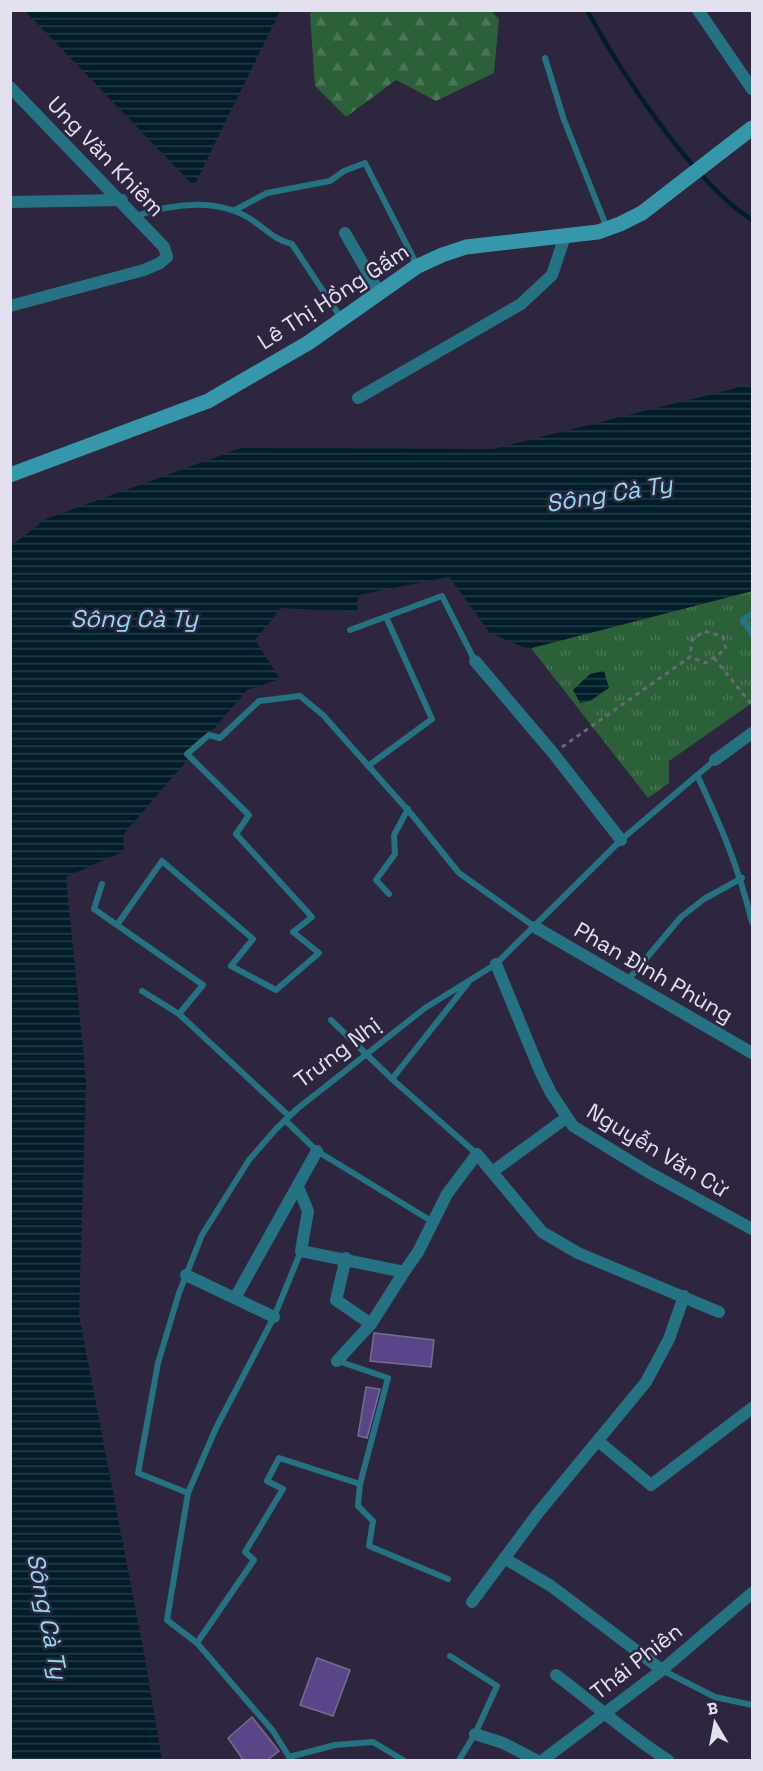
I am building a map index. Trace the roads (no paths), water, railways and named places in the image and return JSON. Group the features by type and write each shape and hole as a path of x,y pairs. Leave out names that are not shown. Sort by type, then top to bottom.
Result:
{"street":[{"path":"698,10 753,89"},
{"name":"Ung Văn Khiêm","path":"10,87 122,200 165,247 167,257 144,270 10,306"},
{"name":"Lê Thị Hồng Gấm","path":"10,475 208,401 308,343 417,266 466,247 607,229 642,213 716,154 753,128"},
{"path":"10,202 122,200"},
{"path":"345,233 379,292"},
{"path":"358,398 521,304 552,275 565,236"},
{"path":"475,661 553,753 621,840"},
{"name":"Trưng Nhị","path":"715,760 753,733"},
{"name":"Phan Đình Phùng","path":"535,927 753,1053"},
{"name":"Nguyễn Văn Cừ","path":"496,964 540,1071 566,1118 586,1134 648,1172 753,1229"},
{"path":"492,1172 566,1118"},
{"path":"235,1298 317,1151"},
{"path":"337,1361 371,1324 404,1272 447,1194 477,1154 542,1232 578,1253 719,1312"},
{"path":"298,1187 308,1211 301,1251 346,1258 404,1272"},
{"path":"346,1258 336,1300 371,1324"},
{"path":"186,1275 274,1317"},
{"path":"472,1602 504,1558 638,1392 660,1359 684,1296"},
{"path":"597,1441 651,1485 753,1408"},
{"path":"504,1558 551,1586 662,1670"},
{"name":"Thái Phiên","path":"543,1761 662,1670 753,1593"},
{"path":"556,1675 606,1711 642,1744 669,1761"},
{"path":"475,1734 503,1743 536,1761"}],"lane":[{"path":"545,58 564,120 607,229"},
{"path":"235,210 267,193 330,181 344,171 365,163 417,266"},
{"path":"136,216 177,205 235,210 261,225 276,240 292,244 342,319"},
{"path":"350,630 442,596 475,661"},
{"path":"753,614 743,620 753,634"},
{"path":"368,766 432,719 387,617"},
{"path":"117,925 162,861 254,939 231,966 276,990 319,953 293,932 312,917 236,834 249,815 187,754 209,735 220,738 259,701 300,696 323,715 408,809 459,873 535,927"},
{"name":"Trưng Nhị","path":"188,1493 138,1473 158,1363 186,1275 208,1224 249,1160 287,1118 425,1008 496,964 621,840 715,760"},
{"path":"697,775 727,838 742,878 752,920"},
{"path":"389,894 376,880 395,854 394,835 408,809"},
{"path":"627,981 681,917 704,899 742,878"},
{"path":"102,884 94,909 203,985 179,1014"},
{"path":"392,1079 472,979"},
{"path":"142,991 179,1014 287,1118 317,1151 433,1222"},
{"path":"331,1020 392,1079 477,1154"},
{"path":"301,1251 274,1317 216,1428 188,1493 167,1620 197,1643 273,1731 290,1759 335,1745 373,1742 404,1761"},
{"path":"337,1361 388,1378 360,1484 359,1510 373,1521 369,1546 448,1579"},
{"path":"197,1643 254,1560 245,1552 284,1489 267,1481 279,1458 360,1484"},
{"path":"450,1656 497,1686 475,1734 459,1761"},
{"path":"662,1670 715,1697 753,1706"}],"water":[{"path":"25,11 280,11 194,186"},
{"name":"Sông Cà Ty","path":"752,384 752,591 528,649 490,633 449,577 358,595 357,612 281,608 255,640 280,679 247,690 123,835 124,851 66,877 86,1080 79,1315 143,1648 162,1760 11,1760 11,546 46,519 241,448 493,449"},
{"path":"604,671 609,688 590,701 580,703 573,690 590,674"}],"waterway":[{"path":"587,10 601,36 660,124 706,180 729,203 752,220"}]}
